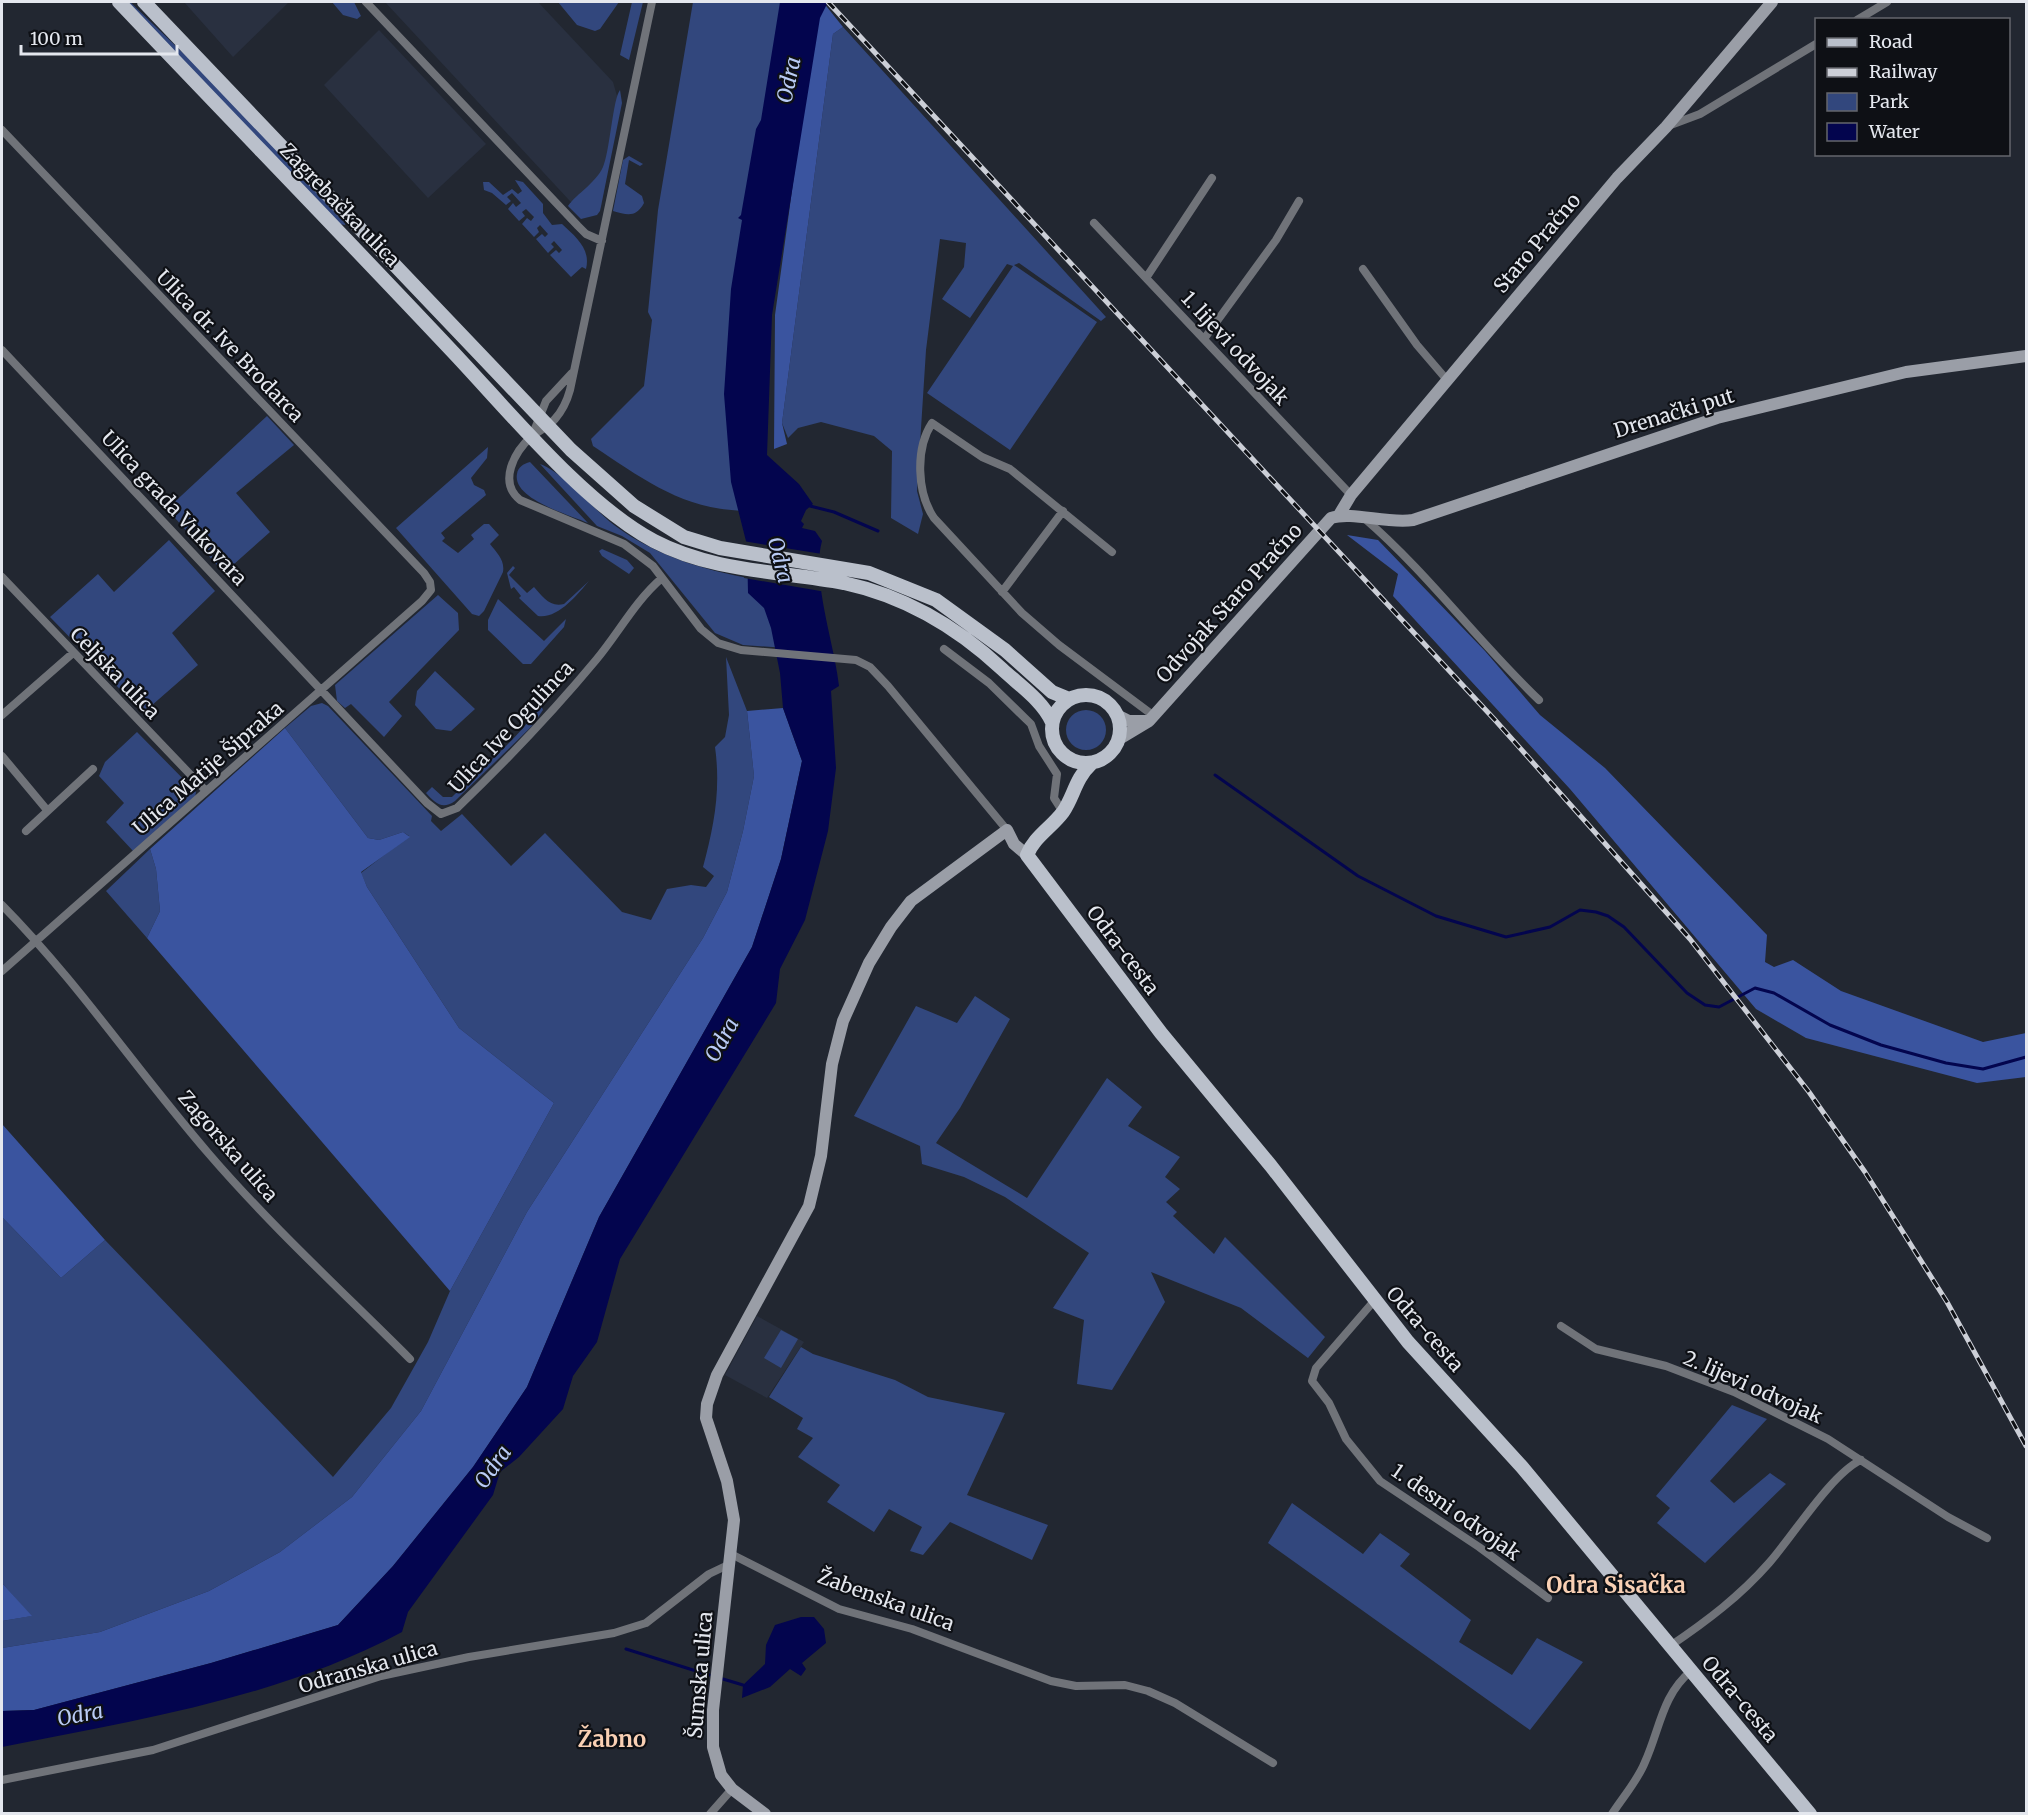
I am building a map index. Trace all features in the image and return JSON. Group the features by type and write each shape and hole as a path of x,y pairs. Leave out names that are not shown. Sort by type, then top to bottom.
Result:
{"main road":[{"name":"Zagrebačka ulica","path":"119,2 532,436 598,500 633,528 676,551 721,565 843,583 904,602 962,636 1041,705 1052,722"},
{"name":"Zagrebačka ulica","path":"144,2 549,426 598,476 634,506 684,537 720,548 869,573 936,600 973,624 1059,697 1069,699"},
{"name":"Staro Pračno","path":"1339,515 1351,495 1617,178 1666,127 1772,2"},
{"name":"Drenački put","path":"1339,515 1389,522 1424,517 1717,417 1906,372 2026,356"},
{"name":"Odvojak Staro Pračno","path":"1119,739 1152,718 1329,520 1339,515"},
{"path":"1070,794 1069,771 1052,735 1052,722 1058,709 1069,699 1092,695 1107,702 1117,715 1129,721 1152,718"},
{"path":"1060,753 1077,763 1091,764 1106,757 1119,739 1117,715"},
{"path":"1027,855 1033,843 1063,812 1070,794 1091,764"},
{"path":"731,1559 734,1520 730,1495 706,1418 707,1404 717,1375 809,1206 820,1155 832,1064 843,1022 869,963 901,912 925,889 1007,830"},
{"name":"Odra-cesta","path":"1007,830 1014,844 1027,855 1161,1033 1271,1166 1407,1342 1522,1467 1810,1814"},
{"name":"Šumska ulica","path":"731,1559 713,1710 713,1747 721,1775 732,1789 758,1806 765,1814"}],"street":[{"path":"366,2 578,226 586,234 602,241"},
{"path":"532,436 549,426 567,399 652,2"},
{"path":"1860,18 1887,2"},
{"path":"1666,127 1700,114 1815,45"},
{"name":"Ulica dr. Ive Brodarca","path":"2,130 424,573 431,587"},
{"path":"1146,278 1212,178"},
{"path":"1204,339 1276,240 1299,201"},
{"name":"1. lijevi odvojak","path":"1094,223 1351,495"},
{"path":"1363,269 1417,345 1447,380"},
{"name":"Ulica grada Vukovara","path":"2,350 322,690"},
{"path":"572,373 549,397 539,415 532,436 517,456 508,476 510,490 531,506 624,544 646,560 662,578"},
{"path":"1112,552 1010,469 982,457 932,423 923,442 921,488 925,505 1002,592 1059,645 1152,718"},
{"path":"1002,592 1062,511"},
{"path":"1364,518 1400,552 1539,700"},
{"name":"Celjska ulica","path":"2,578 206,791"},
{"name":"Ulica Ive Ogulinca","path":"322,690 427,803 441,814 449,813 457,808 541,725 602,654 644,595 662,578"},
{"name":"Odra-cesta","path":"662,578 710,638 728,648 850,659 870,667 1007,830"},
{"name":"Ulica Matije Šipraka","path":"2,971 422,602 431,587"},
{"path":"944,649 989,683 1031,724 1039,746 1057,774 1054,798 1063,812"},
{"path":"2,716 73,653"},
{"path":"2,756 47,810"},
{"path":"26,831 93,769"},
{"name":"Zagorska ulica","path":"2,905 36,940 233,1182 410,1359"},
{"name":"1. desni odvojak","path":"1374,1301 1316,1368 1312,1381 1329,1403 1346,1439 1380,1481 1479,1547 1548,1598"},
{"name":"2. lijevi odvojak","path":"1561,1326 1596,1349 1666,1366 1734,1392 1828,1439 1948,1517 1987,1538"},
{"path":"1670,1646 1729,1605 1770,1563 1841,1476 1861,1460"},
{"name":"Žabenska ulica","path":"731,1559 840,1609 912,1629 1051,1681 1076,1686 1125,1685 1148,1691 1175,1704 1273,1763"},
{"name":"Odranska ulica","path":"2,1780 153,1750 381,1676 469,1656 614,1633 646,1623 731,1559"},
{"path":"1612,1814 1645,1764 1667,1699 1679,1681 1691,1671"},
{"path":"710,1814 732,1789"}],"shaded area":[{"path":"184,2 289,2 233,57"},
{"path":"385,2 538,2 613,82 619,103 601,208 582,214"},
{"path":"823,2 843,27 833,34 782,423 787,444 774,449 775,315 815,22"},
{"path":"379,30 486,144 428,198 324,85"},
{"path":"1347,535 1378,540 1485,651 1540,715 1605,768 1767,935 1765,962 1774,967 1793,960 1841,991 1983,1042 2026,1033 2026,1077 1977,1083 1806,1038 1756,1009 1570,789 1393,596 1398,574"},
{"path":"783,708 802,761 781,859 752,947 599,1217 527,1387 473,1467 393,1566 338,1625 211,1663 34,1710 2,1711 2,1648 100,1632 209,1591 280,1552 352,1497 421,1411 527,1212 703,938 727,892 754,776 747,711"},
{"path":"285,728 368,838 379,840 403,832 410,837 361,872 367,887 459,1028 554,1103 450,1291 147,938 160,911 156,869 150,849"},
{"path":"2,1124 105,1240 61,1278 2,1217"},
{"path":"757,1316 804,1342 767,1398 725,1375"},
{"path":"2,1583 32,1616 2,1621"}],"green space":[{"path":"126,2 130,2 207,76 346,223 345,225 340,224"},
{"path":"332,2 354,2 361,16 357,19 343,15"},
{"path":"558,2 619,2 600,29 595,31 577,25"},
{"path":"632,2 643,2 629,60 620,55"},
{"path":"693,2 786,2 748,511 703,505 665,491 593,446 591,439 644,386 652,320 648,312 658,210"},
{"path":"843,27 1106,317 1101,321 1019,263 1014,265 1097,322 1010,450 927,393 1013,266 1007,264 970,318 942,299 964,267 966,243 940,239 926,350 917,491 923,514 918,534 891,518 892,451 874,436 821,422 798,428 788,438 782,423 833,34"},
{"path":"620,90 622,103 600,211 597,215 581,219 568,206 593,182 604,164 615,103"},
{"path":"629,156 643,164 640,166 629,160 625,184 642,196 644,203 638,211 627,214 613,211 623,160"},
{"path":"515,180 523,182 543,204 543,213 552,225 562,224 581,244 586,255 586,269 582,267 571,277 550,255 556,250 559,253 562,250 554,241 551,244 554,247 548,253 536,239 542,234 545,237 548,234 540,225 537,228 539,232 534,237 522,224 527,218 531,221 534,217 526,209 522,212 525,216 519,221 508,209 513,203 516,207 521,203 512,193 507,197 511,201 506,205 492,193 484,190 483,182 489,182 503,195 512,189 518,194 522,191"},
{"path":"267,416 294,445 236,493 270,532 224,573 167,509"},
{"path":"488,447 487,458 471,478 474,485 484,490 486,495 441,533 445,538 442,541 458,553 474,539 471,535 484,524 489,524 499,535 490,544 502,560 503,572 484,611 479,616 472,614 396,528"},
{"path":"530,462 588,523 556,511 523,491 518,483 518,469"},
{"path":"540,464 568,483 614,525 650,547 709,569 771,582 786,648 743,645 715,633 650,553 622,536 597,526"},
{"path":"169,540 215,591 172,633 198,665 143,713 50,617 98,574 114,592"},
{"path":"602,549 627,560 634,568 629,574 602,556 599,551"},
{"path":"513,566 515,568 509,575 527,593 534,587 550,603 559,605 564,604 589,581 560,610 553,614 538,616 519,598 521,596 514,587 511,589 507,573"},
{"path":"438,595 458,613 459,630 389,702 402,716 384,737 351,704 345,708 337,701 335,685"},
{"path":"498,599 544,641 566,619 564,627 531,664 523,664 488,630 488,620"},
{"path":"726,657 747,711 754,776 727,892 703,938 527,1212 421,1411 352,1497 280,1552 209,1591 100,1632 2,1648 2,1621 31,1616 2,1583 2,1217 61,1278 105,1240 333,1477 391,1408 428,1342 450,1291 554,1103 459,1028 367,887 361,873 409,836 403,832 379,840 368,838 285,728 311,706 322,703 328,706 432,816 431,821 441,831 462,814 511,866 545,833 622,912 651,920 667,889 691,885 706,887 714,876 703,867 717,793 715,747 725,737 729,715"},
{"path":"435,671 475,709 451,731 436,729 415,705 417,691"},
{"path":"540,703 543,710 532,726 455,801 442,805 426,793 432,787 443,797 452,797 515,737 536,712"},
{"path":"1086,710 1094,711 1100,716 1105,722 1105,738 1100,744 1094,749 1086,750 1078,749 1072,744 1067,738 1066,730 1067,722 1072,716 1078,711"},
{"path":"137,732 196,792 195,798 134,852 106,822 124,803 99,776 105,762"},
{"path":"150,849 156,869 160,911 147,938 106,891"},
{"path":"975,996 1010,1019 960,1108 936,1143 1027,1198 1107,1078 1142,1107 1128,1126 1180,1157 1165,1177 1180,1189 1166,1202 1177,1212 1173,1216 1214,1254 1225,1237 1325,1337 1308,1358 1241,1308 1151,1272 1165,1302 1112,1390 1077,1384 1084,1320 1053,1308 1089,1253 1005,1197 964,1177 922,1164 920,1146 854,1116 916,1006 957,1023"},
{"path":"781,1330 798,1339 781,1368 764,1358"},
{"path":"801,1347 813,1354 895,1380 928,1397 1005,1413 967,1495 1048,1525 1032,1560 950,1522 923,1555 910,1551 922,1527 889,1509 874,1532 827,1502 840,1485 798,1457 813,1438 797,1429 803,1418 769,1397"},
{"path":"1732,1405 1767,1419 1710,1481 1734,1503 1770,1473 1786,1484 1705,1563 1657,1523 1670,1508 1656,1496"},
{"path":"1292,1503 1363,1554 1380,1533 1410,1554 1400,1566 1471,1620 1459,1642 1512,1675 1537,1638 1583,1662 1530,1730 1268,1543"}],"water":[{"name":"Odra","path":"780,2 828,2 820,18 772,315 767,455 799,484 813,504 806,510 801,521 804,524 802,528 815,531 822,541 819,557 821,593 839,686 831,691 836,768 828,831 805,920 780,969 776,1003 620,1259 597,1342 573,1376 563,1409 519,1457 500,1472 493,1495 408,1612 402,1632 355,1655 257,1690 155,1716 2,1747 2,1711 34,1710 211,1663 338,1625 393,1566 473,1467 527,1387 599,1217 752,947 781,859 802,761 783,708 780,673 771,628 764,608 748,593 747,545 731,482 724,394 731,289 742,220 738,218 741,215 756,129 761,120"},
{"path":"801,1617 814,1617 824,1629 826,1643 802,1663 806,1669 801,1676 790,1669 770,1687 742,1698 743,1685 765,1664 766,1645 775,1625"}],"pier":[{"path":"743,541 822,554 826,592 744,578"}],"waterway":[{"path":"810,506 834,512 878,531"},
{"path":"1215,775 1358,876 1436,916 1506,937 1550,927 1580,910 1596,912 1608,916 1624,927 1687,993 1705,1005 1719,1007 1755,988 1774,993 1830,1025 1881,1045 1946,1063 1983,1069 2026,1057"},
{"path":"626,1649 709,1675"},
{"path":"723,1679 743,1685"}],"railway":[{"path":"828,2 1495,720 1690,939 1809,1092 1865,1172 1947,1302 2026,1446"}],"district":[{"name":"Odra Sisačka","path":"1616,1585"},
{"name":"Žabno","path":"612,1739"}]}
